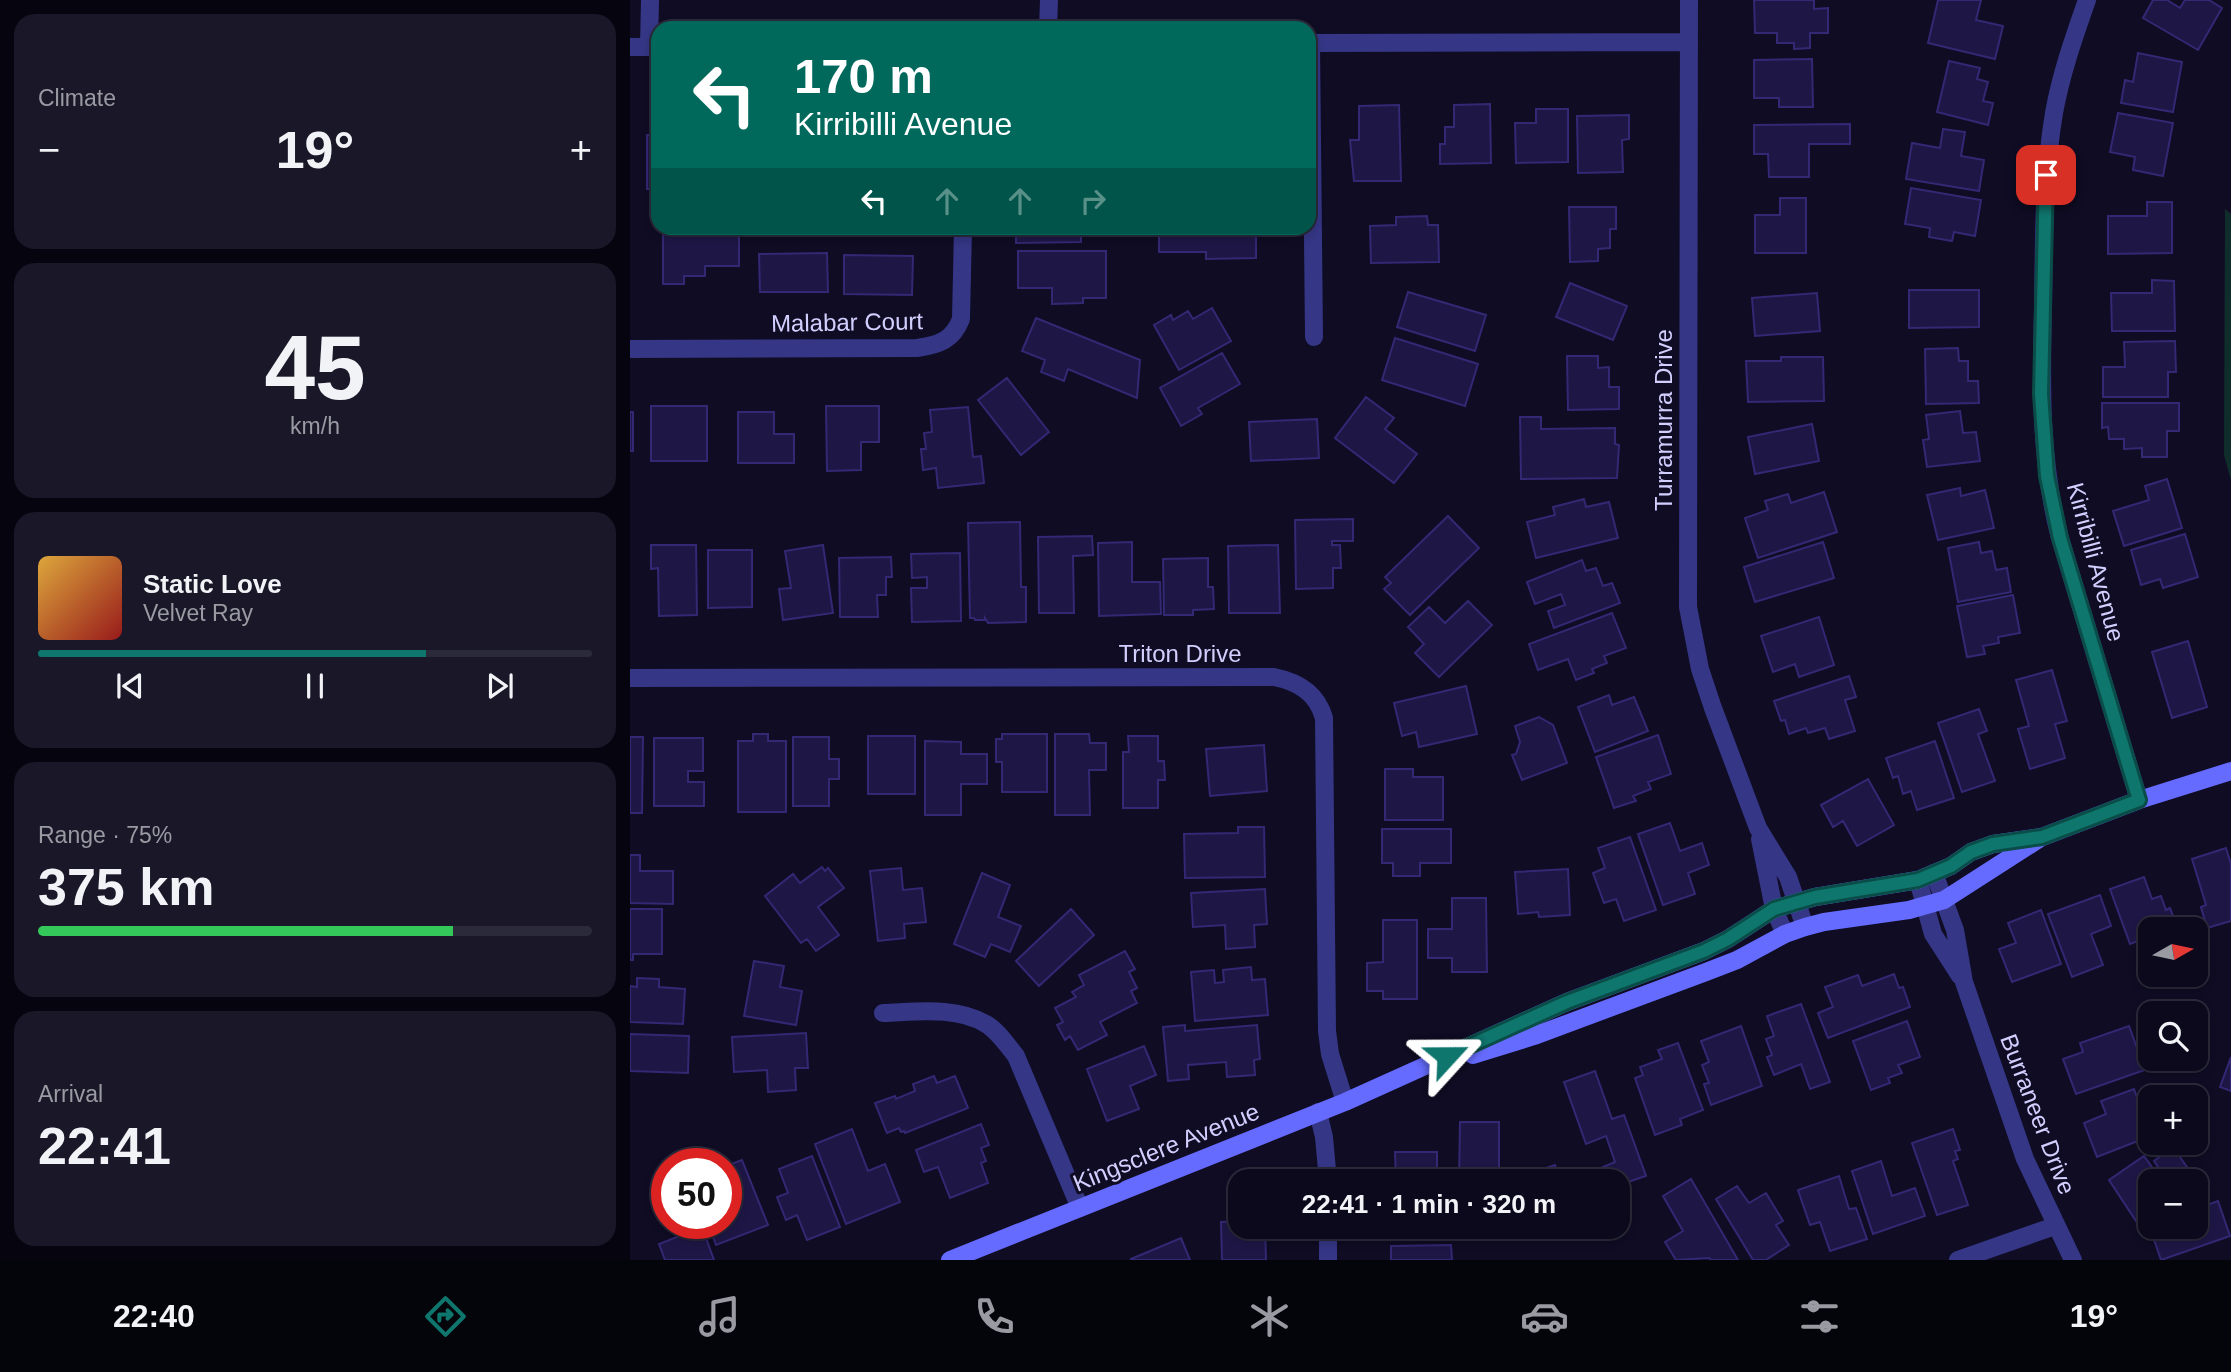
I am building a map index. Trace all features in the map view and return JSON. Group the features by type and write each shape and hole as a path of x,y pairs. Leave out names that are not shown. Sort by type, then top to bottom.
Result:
{"main road":[{"name":"Kingsclere Avenue","path":"1399,1078 1534,1036 1737,960 1785,934 1805,927 1925,906 1944,900 2042,837 2139,800 2231,771"},
{"name":"Kingsclere Avenue","path":"950,1260 1345,1102 1567,1002 1704,951 1774,909 1815,897 1926,876 1971,852 1993,844 2042,837"}],"street":[{"path":"650,0 651,21"},
{"path":"1048,21 1049,0"},
{"name":"Turramurra Drive","path":"1689,0 1688,607 1700,669 1758,828 1774,909 1785,934"},
{"name":"Kirribilli Avenue","path":"2087,0 2070,47 2054,111 2046,175 2041,394 2043,437 2051,498 2060,538 2139,800"},
{"path":"1316,43 1689,42"},
{"path":"630,47 651,47"},
{"name":"Malabar Court","path":"630,349 933,346 956,333 961,319 963,235"},
{"path":"1313,235 1314,337"},
{"name":"Triton Drive","path":"630,678 1274,677 1302,686 1320,705 1324,718 1327,1031 1330,1054 1345,1102"},
{"name":"Turramurra Drive","path":"1758,828 1788,877 1805,927"},
{"name":"Burraneer Drive","path":"1926,876 1944,900 1955,930 1964,982 2025,1159 2073,1260"},
{"name":"Burraneer Drive","path":"1926,876 1925,906 1933,934 1964,982"},
{"path":"883,1013 962,1014 987,1024 1003,1039 1016,1056 1080,1208"},
{"path":"1318,1112 1327,1169"},
{"path":"1958,1260 2055,1226"},
{"path":"1328,1239 1328,1260"}],"green space":[{"path":"2225,209 2231,214 2231,480 2224,455"}],"building":[{"path":"1754,0 1814,0 1814,9 1828,8 1828,33 1810,33 1810,48 1794,49 1794,43 1777,43 1777,33 1755,33"},
{"path":"1938,0 1981,0 1976,20 2003,26 1995,59 1928,43"},
{"path":"2153,0 2167,0 2180,8 2185,0 2209,0 2222,8 2198,50 2143,18"},
{"path":"2138,53 2182,62 2173,112 2121,103 2125,80 2133,82"},
{"path":"1812,59 1813,107 1779,107 1779,98 1754,98 1754,60"},
{"path":"1949,61 1980,68 1977,79 1988,82 1983,101 1993,103 1988,125 1937,112"},
{"path":"1490,104 1491,163 1440,164 1440,144 1445,144 1445,127 1454,127 1454,105"},
{"path":"1399,105 1401,181 1354,181 1350,140 1359,140 1359,106"},
{"path":"1536,109 1568,109 1568,162 1516,163 1515,123 1536,123"},
{"path":"2118,113 2173,123 2163,176 2133,170 2135,157 2110,152"},
{"path":"1629,115 1629,139 1622,140 1623,172 1578,173 1577,116"},
{"path":"1850,124 1850,144 1809,144 1809,177 1769,177 1768,154 1754,154 1754,125"},
{"path":"1943,129 1965,132 1961,156 1984,160 1979,191 1906,179 1912,143 1940,148"},
{"path":"647,135 651,135 651,189 647,189"},
{"path":"1911,188 1981,200 1975,236 1954,232 1952,241 1929,237 1930,228 1905,224"},
{"path":"1780,198 1806,198 1806,253 1755,253 1755,215 1780,215"},
{"path":"2147,202 2172,202 2172,253 2108,254 2108,216 2147,216"},
{"path":"1569,207 1616,207 1616,229 1610,229 1610,248 1598,249 1598,261 1570,262"},
{"path":"1427,216 1428,225 1438,225 1439,262 1371,263 1370,226 1396,225 1396,217"},
{"path":"663,235 739,235 739,266 705,266 705,276 684,276 684,284 663,284"},
{"path":"1016,235 1081,235 1081,242 1016,243"},
{"path":"1159,235 1256,235 1256,258 1206,259 1206,252 1159,252"},
{"path":"1018,251 1106,251 1106,298 1083,298 1083,303 1052,304 1052,288 1018,288"},
{"path":"827,253 828,292 760,292 759,254"},
{"path":"844,255 913,256 912,295 844,294"},
{"path":"2152,280 2174,281 2175,331 2112,331 2111,293 2152,293"},
{"path":"1570,283 1627,306 1613,340 1556,317"},
{"path":"1909,290 1979,290 1979,327 1909,328"},
{"path":"1408,292 1486,315 1475,351 1397,327"},
{"path":"1817,293 1820,331 1755,336 1752,298"},
{"path":"1212,308 1231,341 1179,370 1154,325 1171,315 1173,320 1188,311 1193,319"},
{"path":"1036,318 1140,360 1137,398 1068,369 1064,381 1041,372 1045,360 1022,351"},
{"path":"1395,338 1478,364 1465,406 1382,380"},
{"path":"2175,341 2176,372 2168,372 2168,397 2103,397 2103,367 2125,367 2124,342"},
{"path":"1958,348 1959,361 1968,361 1968,381 1978,381 1979,403 1926,404 1925,349"},
{"path":"1222,353 1240,384 1198,408 1202,414 1181,426 1160,388"},
{"path":"1567,356 1598,356 1598,368 1609,367 1609,387 1619,387 1619,409 1568,410"},
{"path":"1781,357 1823,357 1824,401 1748,402 1746,361 1781,361"},
{"path":"1007,378 1049,432 1021,455 978,400"},
{"path":"1366,397 1394,418 1385,429 1417,454 1394,483 1335,438"},
{"path":"2102,403 2179,403 2179,431 2167,431 2167,457 2142,457 2142,448 2124,449 2124,439 2109,439 2108,427 2102,428"},
{"path":"651,406 707,406 707,461 651,461"},
{"path":"826,406 879,406 879,442 861,442 861,470 827,471"},
{"path":"968,407 973,457 981,456 984,483 938,488 936,468 923,470 921,449 926,449 924,433 932,432 930,410"},
{"path":"1960,411 1963,433 1976,432 1980,461 1927,467 1923,440 1929,439 1926,415"},
{"path":"630,412 633,412 633,451 630,451"},
{"path":"738,412 774,412 774,434 794,434 794,463 738,463"},
{"path":"1520,417 1541,417 1541,429 1615,428 1615,444 1619,445 1617,478 1521,479"},
{"path":"1317,419 1319,458 1251,461 1249,422"},
{"path":"1812,424 1819,461 1755,474 1748,437"},
{"path":"2167,479 2182,528 2124,546 2113,511 2149,500 2145,486"},
{"path":"1960,488 1961,496 1985,490 1994,528 1938,540 1927,495"},
{"path":"1824,492 1837,532 1758,558 1745,518 1768,510 1765,501 1788,494 1791,503"},
{"path":"1584,499 1586,507 1609,502 1618,538 1536,558 1527,522 1555,515 1553,507"},
{"path":"1448,516 1479,548 1410,615 1384,589 1391,583 1385,577"},
{"path":"1353,519 1353,541 1332,541 1332,545 1340,545 1341,568 1333,568 1333,588 1296,589 1295,520"},
{"path":"1020,522 1021,587 1026,587 1026,622 988,623 985,618 970,618 968,523"},
{"path":"2185,534 2198,577 2163,588 2160,579 2141,585 2131,550"},
{"path":"1092,536 1093,555 1073,556 1074,613 1039,613 1038,537"},
{"path":"1132,542 1132,582 1160,582 1161,614 1099,616 1098,543"},
{"path":"1823,542 1834,578 1755,602 1744,567"},
{"path":"1979,542 1981,553 1992,551 1996,570 2007,568 2011,592 1958,602 1948,548"},
{"path":"651,545 696,545 697,615 659,616 658,568 651,569"},
{"path":"823,545 833,613 783,620 779,589 791,588 785,551"},
{"path":"1278,545 1280,613 1229,613 1228,546"},
{"path":"708,550 752,550 752,607 708,608"},
{"path":"960,553 961,621 912,622 911,588 927,588 927,577 912,578 911,554"},
{"path":"891,557 892,577 886,577 886,595 877,595 878,617 840,617 839,558"},
{"path":"1208,558 1208,587 1213,587 1214,609 1193,610 1193,615 1164,615 1163,559"},
{"path":"1582,560 1586,571 1596,568 1603,586 1612,583 1620,603 1554,628 1548,611 1565,605 1561,594 1535,604 1527,582"},
{"path":"2013,595 2020,633 1998,637 1999,643 1983,646 1985,654 1967,657 1957,606"},
{"path":"1468,601 1492,625 1439,677 1415,653 1424,644 1408,627 1429,607 1445,623"},
{"path":"1612,613 1626,648 1604,656 1607,663 1592,669 1594,673 1576,680 1568,659 1538,670 1529,644"},
{"path":"1819,617 1834,665 1799,677 1795,664 1773,672 1761,636"},
{"path":"2188,641 2207,707 2172,718 2152,652"},
{"path":"2052,670 2067,721 2055,724 2065,758 2030,769 2018,729 2029,726 2016,680"},
{"path":"1849,676 1856,697 1845,700 1855,731 1829,739 1825,728 1808,733 1806,728 1789,734 1785,720 1781,721 1774,701"},
{"path":"1466,686 1477,734 1419,747 1416,732 1402,736 1394,703"},
{"path":"1609,695 1612,705 1634,697 1648,731 1595,752 1578,707"},
{"path":"1979,709 1987,731 1978,734 1995,781 1962,792 1938,723"},
{"path":"1539,717 1553,725 1567,763 1522,780 1512,755 1516,754 1520,742 1515,726"},
{"path":"753,734 768,734 768,741 786,741 786,812 738,812 738,741 753,741"},
{"path":"1002,734 1047,734 1047,792 1002,792 1002,762 996,762 996,739 1002,739"},
{"path":"1055,734 1089,734 1090,743 1106,743 1106,770 1089,770 1090,815 1055,815"},
{"path":"1658,735 1671,774 1648,782 1651,789 1633,796 1636,801 1614,808 1596,757"},
{"path":"868,736 915,736 915,794 868,794"},
{"path":"1128,736 1158,736 1158,761 1164,761 1165,780 1158,780 1158,808 1123,808 1123,752 1129,752"},
{"path":"630,737 643,737 642,813 630,813"},
{"path":"793,737 829,737 829,759 839,759 839,779 829,779 829,806 793,806"},
{"path":"654,738 703,738 703,771 688,771 688,782 704,782 704,806 654,806"},
{"path":"925,741 961,742 961,754 987,754 987,784 961,784 961,815 925,815"},
{"path":"1935,741 1954,798 1917,810 1911,791 1903,794 1898,776 1893,778 1886,758"},
{"path":"1264,745 1267,791 1210,796 1206,749"},
{"path":"1385,769 1413,769 1413,777 1443,777 1443,820 1385,820"},
{"path":"1868,779 1894,825 1857,846 1843,821 1833,827 1821,805"},
{"path":"1670,823 1680,851 1702,843 1709,865 1688,873 1695,894 1663,905 1638,834"},
{"path":"1238,827 1264,827 1265,877 1185,878 1184,834 1238,833"},
{"path":"1382,829 1451,829 1451,863 1420,863 1420,876 1393,876 1393,863 1382,863"},
{"path":"1630,837 1656,910 1624,921 1616,899 1604,903 1593,873 1605,868 1598,848"},
{"path":"2226,848 2231,864 2231,921 2208,928 2208,917 2204,917 2201,907 2206,905 2192,859"},
{"path":"630,855 640,855 640,871 673,871 673,904 630,903"},
{"path":"822,867 825,871 828,868 844,888 818,907 839,935 816,951 807,939 801,943 765,896 793,874 800,883"},
{"path":"901,868 903,890 922,888 926,922 904,924 905,938 878,941 870,871"},
{"path":"1568,869 1570,915 1539,917 1538,912 1518,914 1515,872"},
{"path":"982,873 1010,885 998,917 1021,926 1010,952 991,944 985,957 954,944"},
{"path":"2144,877 2152,899 2161,896 2166,910 2170,908 2173,917 2138,917 2138,941 2130,944 2110,889"},
{"path":"1265,889 1267,924 1254,925 1255,947 1226,949 1225,925 1193,927 1191,893"},
{"path":"2100,895 2111,926 2091,934 2103,965 2072,977 2048,914"},
{"path":"1452,898 1486,898 1487,972 1452,972 1452,958 1428,958 1428,929 1452,929"},
{"path":"630,909 662,909 662,954 633,954 633,960 630,960"},
{"path":"1071,909 1094,935 1039,986 1016,961"},
{"path":"2041,910 2061,964 2012,982 1999,949 2016,943 2008,923"},
{"path":"1383,920 1417,920 1417,999 1383,999 1383,991 1367,991 1367,963 1383,962"},
{"path":"1125,951 1135,969 1129,972 1137,988 1131,991 1137,1003 1100,1022 1107,1035 1078,1050 1070,1036 1065,1040 1057,1025 1063,1022 1055,1008 1076,997 1072,992 1084,985 1079,975"},
{"path":"754,961 784,966 780,987 802,991 796,1025 744,1016"},
{"path":"1251,967 1252,980 1265,979 1268,1015 1195,1021 1191,972 1214,970 1215,983 1224,982 1223,970"},
{"path":"1894,974 1899,988 1903,987 1910,1007 1828,1038 1818,1013 1833,1007 1825,987 1858,975 1862,986"},
{"path":"637,978 659,979 659,987 685,989 683,1024 630,1022 630,986 637,987"},
{"path":"1801,1004 1830,1082 1810,1089 1801,1064 1774,1075 1767,1057 1772,1055 1766,1039 1774,1036 1767,1016"},
{"path":"1907,1021 1920,1057 1898,1065 1902,1073 1888,1078 1890,1083 1871,1090 1853,1041"},
{"path":"1185,1025 1185,1031 1257,1025 1260,1059 1254,1060 1255,1075 1227,1077 1226,1062 1188,1065 1189,1079 1168,1081 1163,1027"},
{"path":"1741,1026 1762,1086 1711,1105 1704,1084 1709,1083 1702,1065 1709,1062 1701,1041"},
{"path":"2129,1026 2138,1051 2138,1071 2142,1071 2076,1094 2063,1059 2083,1052 2080,1043"},
{"path":"806,1033 808,1068 795,1068 796,1090 768,1092 767,1070 734,1072 732,1037"},
{"path":"630,1034 689,1036 688,1073 630,1071"},
{"path":"1678,1043 1703,1110 1680,1119 1682,1125 1655,1135 1635,1078 1643,1075 1640,1067 1662,1059 1658,1050"},
{"path":"1144,1046 1156,1075 1130,1086 1139,1109 1107,1121 1087,1069"},
{"path":"2231,1057 2231,1091 2220,1087"},
{"path":"1595,1071 1612,1119 1624,1115 1646,1176 1630,1181 1630,1169 1598,1169 1615,1162 1606,1136 1586,1144 1564,1082"},
{"path":"934,1076 937,1083 955,1076 968,1108 905,1133 899,1128 887,1133 875,1103 895,1096 896,1099 915,1091 913,1084"},
{"path":"2134,1089 2138,1100 2138,1141 2097,1157 2084,1123 2106,1114 2101,1101"},
{"path":"1460,1122 1499,1122 1499,1169 1459,1169"},
{"path":"981,1124 989,1145 981,1148 986,1161 981,1163 988,1183 950,1198 938,1167 924,1172 916,1150"},
{"path":"852,1129 868,1171 885,1164 900,1202 846,1224 815,1144"},
{"path":"1953,1129 1960,1150 1955,1151 1958,1159 1953,1161 1968,1205 1937,1215 1912,1143"},
{"path":"1395,1152 1437,1152 1437,1169 1396,1169"},
{"path":"2162,1155 2179,1155 2188,1169 2155,1169 2158,1167 2154,1161"},
{"path":"812,1156 840,1227 807,1240 797,1215 786,1220 777,1197 788,1193 779,1169"},
{"path":"2144,1156 2153,1169 2138,1169 2138,1224 2109,1180"},
{"path":"742,1160 768,1225 742,1235"},
{"path":"1881,1161 1892,1196 1915,1188 1925,1216 1873,1234 1852,1171"},
{"path":"1839,1176 1849,1209 1856,1208 1867,1239 1830,1251 1820,1222 1810,1225 1798,1190"},
{"path":"1691,1179 1738,1260 1676,1260 1665,1242 1683,1231 1663,1196"},
{"path":"1737,1186 1749,1203 1766,1193 1783,1221 1776,1225 1789,1245 1766,1260 1753,1260 1716,1199"},
{"path":"2218,1201 2230,1236 2161,1260 2154,1239 2208,1239 2208,1205"},
{"path":"1221,1222 1228,1222 1228,1239 1265,1239 1266,1260 1222,1260"},
{"path":"1181,1238 1190,1260 1131,1260 1131,1259"},
{"path":"672,1239 706,1239 714,1260 665,1260 659,1244"},
{"path":"714,1239 732,1239 716,1245"},
{"path":"1451,1245 1452,1260 1391,1260 1391,1246"}],"route":[{"path":"1447,1056 1567,1002 1704,951 1774,909 1815,897 1918,880 1951,866 1971,852 1993,844 2042,837 2139,800 2060,538 2047,476 2041,394 2046,175"}]}
